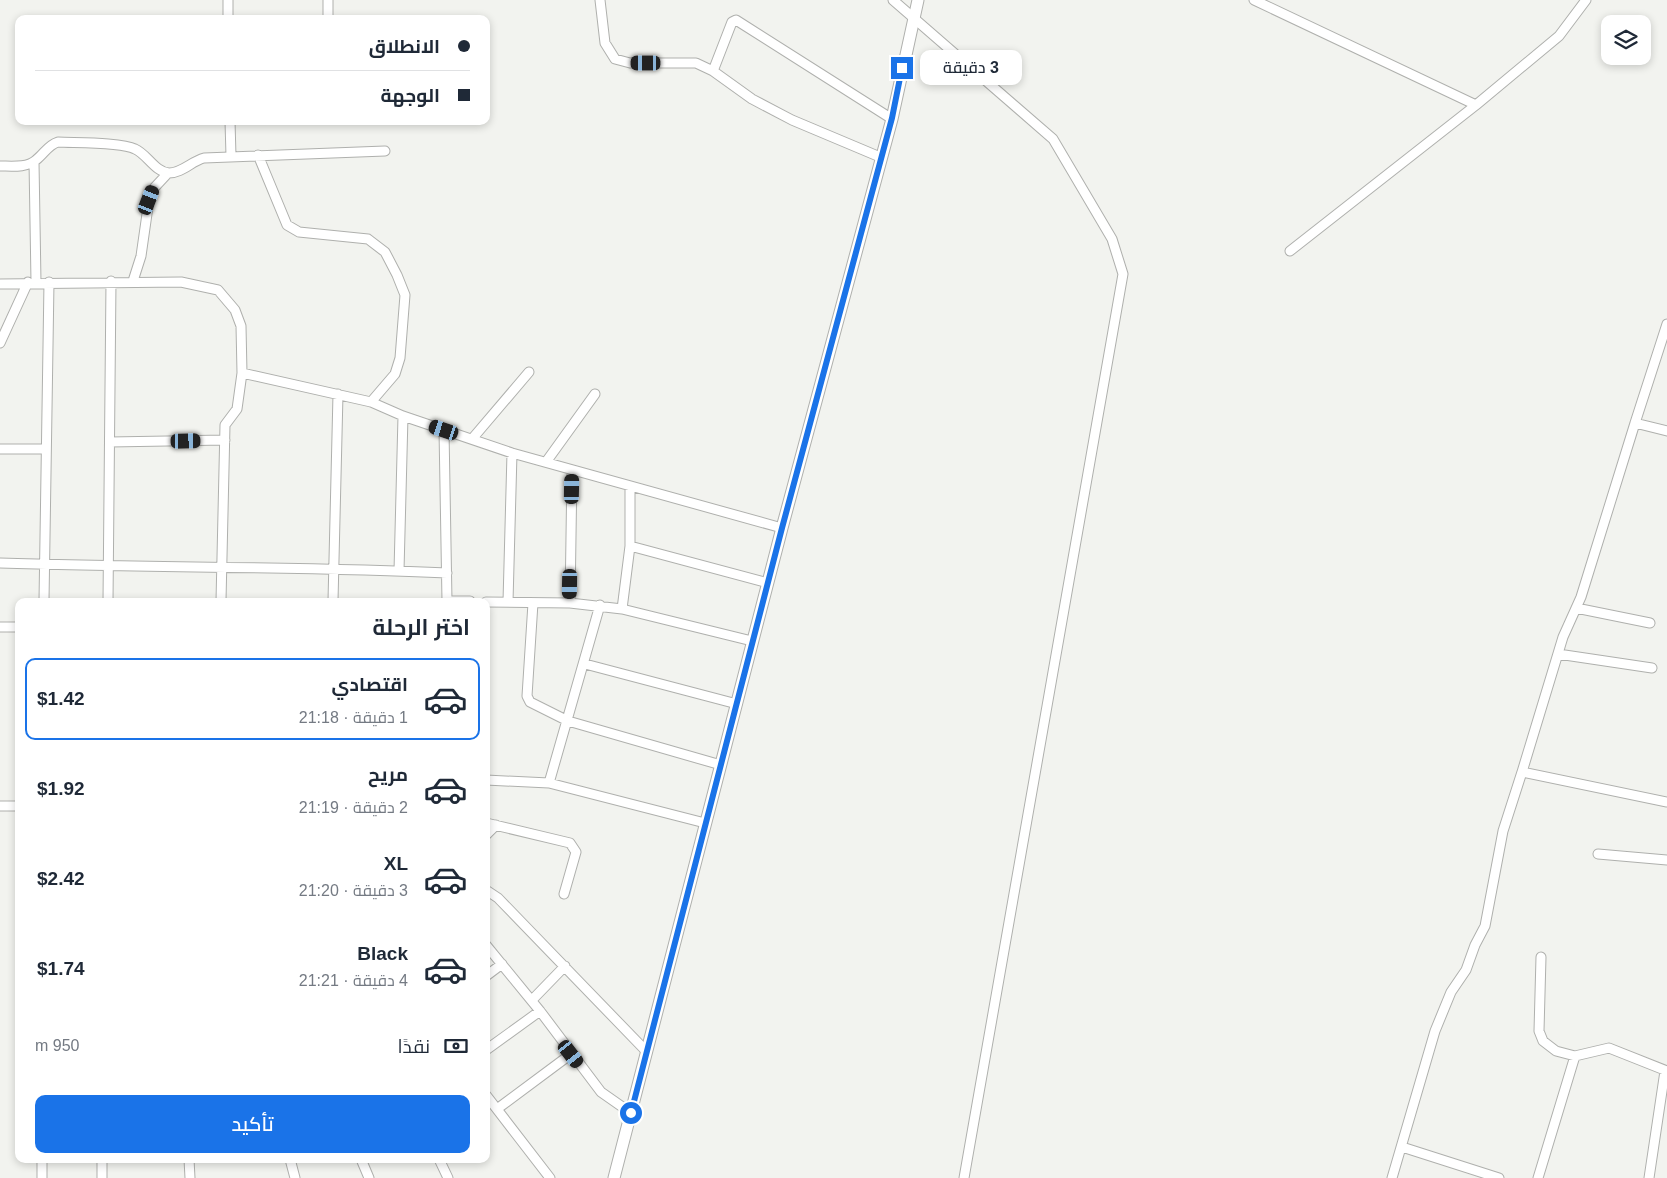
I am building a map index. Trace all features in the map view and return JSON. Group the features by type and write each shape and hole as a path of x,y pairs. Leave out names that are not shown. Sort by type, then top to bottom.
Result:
{"street":[{"path":"228,0 228,15"},
{"path":"328,0 328,15"},
{"path":"600,0 604,43 615,59 630,63 696,63 713,71 752,99 792,120 880,157"},
{"path":"893,0 1053,139 1112,239 1123,274 964,1178"},
{"path":"614,1178 752,641 880,157 892,118 918,0"},
{"path":"1254,0 1476,105"},
{"path":"1290,251 1476,105 1559,36 1586,0"},
{"path":"713,71 732,22 736,20 892,118"},
{"path":"230,125 231,156"},
{"path":"0,166 18,166 34,162 52,144 58,142 130,147 142,153 153,165 168,173 178,172 196,160 231,156 385,151"},
{"path":"258,155 287,225 299,232 368,239 385,252 396,275 405,295 400,358 395,374 371,402"},
{"path":"0,343 32,282 34,162"},
{"path":"133,282 141,256 149,200 154,188 168,173"},
{"path":"0,284 111,281 181,282 218,290 235,310 241,326 242,373 237,409 225,424 221,598"},
{"path":"108,598 111,281"},
{"path":"44,598 49,282"},
{"path":"1392,1178 1435,1031 1451,992 1466,970 1474,945 1485,926 1503,831 1558,654 1576,608 1667,324"},
{"path":"472,439 529,372"},
{"path":"242,373 371,402 403,416 512,453 782,528"},
{"path":"333,598 338,394"},
{"path":"546,462 595,394"},
{"path":"399,571 403,416"},
{"path":"1635,422 1667,431"},
{"path":"444,430 447,598"},
{"path":"110,442 225,440"},
{"path":"0,449 46,449"},
{"path":"508,602 512,453"},
{"path":"570,603 572,470"},
{"path":"622,608 630,546 630,486"},
{"path":"630,546 768,583"},
{"path":"0,563 109,567 222,566 334,568 447,573"},
{"path":"490,602 570,603 622,608 752,641"},
{"path":"533,603 527,696 535,707 568,721 721,765"},
{"path":"549,783 585,664 600,606"},
{"path":"1576,608 1650,623"},
{"path":"0,627 15,627"},
{"path":"1558,654 1652,668"},
{"path":"585,664 737,704"},
{"path":"1522,772 1667,802"},
{"path":"490,780 549,783 705,823"},
{"path":"0,806 15,806"},
{"path":"490,824 574,846 576,852 564,894"},
{"path":"490,831 496,825"},
{"path":"1598,854 1667,860"},
{"path":"490,893 498,898 647,1052"},
{"path":"490,950 532,1000 601,1092 631,1113"},
{"path":"1542,958 1539,1031 1543,1041 1550,1048 1575,1056 1609,1048 1666,1071 1649,1178"},
{"path":"490,973 502,964"},
{"path":"532,1000 565,966"},
{"path":"490,1047 540,1011"},
{"path":"497,1109 571,1054"},
{"path":"1538,1178 1575,1056"},
{"path":"490,1100 550,1178"},
{"path":"1402,1147 1499,1178"},
{"path":"42,1163 42,1178"},
{"path":"102,1163 102,1178"},
{"path":"189,1163 190,1178"},
{"path":"291,1163 295,1178"},
{"path":"363,1163 369,1178"},
{"path":"441,1163 448,1178"}],"route":[{"path":"631,1113 752,641 892,118 902,68"}]}
